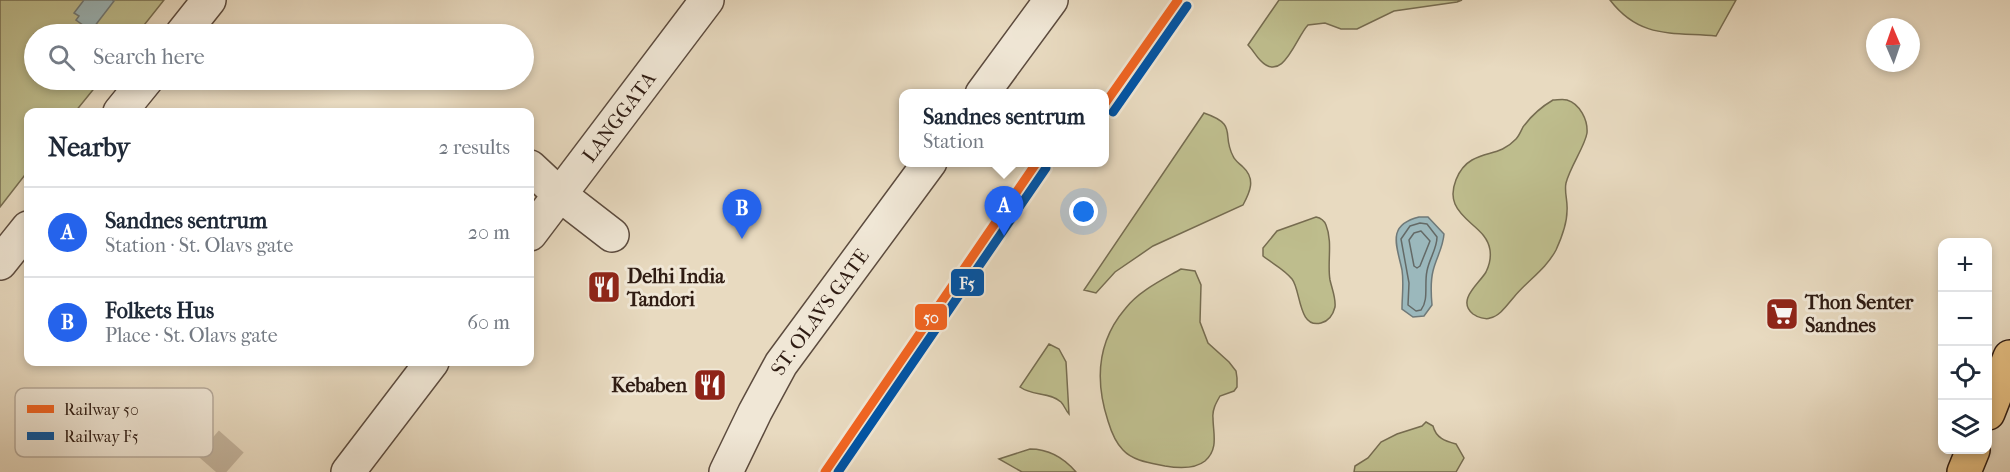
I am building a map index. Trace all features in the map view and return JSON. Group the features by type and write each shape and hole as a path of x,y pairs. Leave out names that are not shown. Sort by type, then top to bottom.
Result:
{"main road":[{"path":"1992,402 2010,357"},
{"path":"1964,472 1971,454"}],"street":[{"path":"190,24 209,0"},
{"name":"LANGGATA","path":"534,229 707,0"},
{"path":"985,89 1051,0"},
{"path":"123,108 138,90"},
{"name":"ST. OLAVS GATE","path":"726,472 781,364 926,167"},
{"path":"534,171 612,236"},
{"path":"0,263 24,233"},
{"path":"348,472 429,366"}],"shaded area":[{"path":"0,0 164,0 145,24 24,24 24,90 93,90 78,108 24,108 24,176 0,207"},
{"path":"1279,0 1462,0 1394,11 1357,29 1341,29 1325,23 1308,25 1288,56 1276,67 1268,66 1260,60 1248,45"},
{"path":"1610,0 1736,0 1716,36 1671,33 1645,27 1621,13"},
{"path":"1553,100 1567,100 1576,105 1585,118 1587,128 1586,138 1566,183 1567,216 1562,236 1547,263 1503,310 1488,319 1479,317 1468,309 1467,303 1470,292 1487,270 1490,250 1480,231 1463,216 1455,204 1453,192 1456,180 1463,168 1472,160 1510,144 1533,115"},
{"path":"1204,113 1215,117 1225,126 1233,156 1249,176 1250,190 1243,205 1153,246 1115,272 1096,293 1084,290"},
{"path":"1316,217 1323,221 1328,232 1329,273 1335,304 1333,313 1321,323 1308,320 1304,315 1292,279 1263,256 1263,248 1277,231"},
{"path":"1181,269 1195,271 1201,285 1200,322 1208,343 1229,362 1236,371 1237,378 1237,387 1234,391 1220,396 1215,407 1212,451 1205,461 1191,467 1165,466 1142,461 1127,454 1114,437 1108,421 1100,377 1104,348 1125,309 1144,291"},
{"path":"1049,344 1059,349 1066,362 1069,414 1057,399 1020,387"},
{"path":"1426,422 1433,426 1442,438 1456,444 1464,458 1456,472 1354,472 1355,466 1368,458 1381,442 1422,426"},
{"path":"1030,449 1056,455 1076,472 1022,472 999,459"}],"water":[{"path":"84,0 114,1 96,24 82,24 76,20 79,16 74,13"},
{"path":"1419,217 1428,217 1444,234 1432,275 1432,305 1424,316 1413,317 1402,309 1403,275 1396,238 1402,225"}],"tunnel":[{"path":"213,447 241,472"}],"rail line":[{"name":"50","path":"1109,98 1178,0"},
{"name":"F5","path":"1113,112 1187,6"},
{"name":"50","path":"825,472 1034,167"},
{"name":"F5","path":"838,472 1046,168"}],"place":[{"name":"Sandnes sentrum","path":"1004,236"},
{"name":"Folkets Hus","path":"742,239"},
{"name":"Delhi India Tandori","path":"604,287"},
{"name":"Thon Senter Sandnes","path":"1782,314"},
{"name":"Kebaben","path":"710,385"}]}
